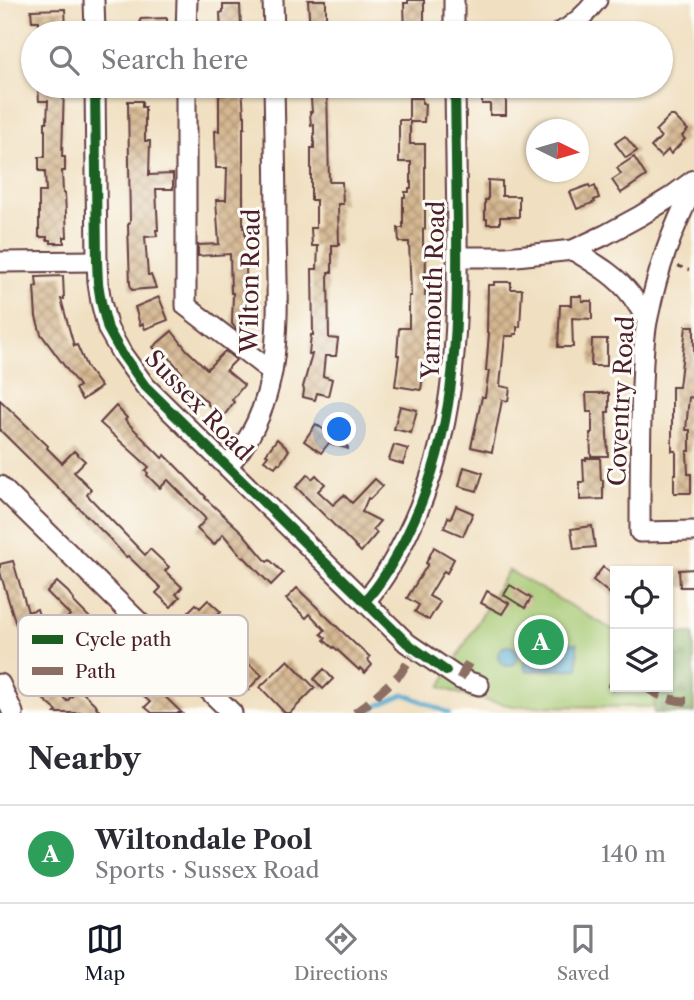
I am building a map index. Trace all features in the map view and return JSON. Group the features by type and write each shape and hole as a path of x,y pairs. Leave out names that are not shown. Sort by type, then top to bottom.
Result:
{"street":[{"path":"94,0 94,21"},
{"path":"186,21 187,0"},
{"path":"273,0 274,21"},
{"path":"454,0 454,21"},
{"path":"578,21 597,0"},
{"name":"Sussex Road","path":"95,98 98,283 108,328 122,354 145,386 407,643 460,680 479,685"},
{"path":"186,98 186,306 272,372"},
{"name":"Wilton Road","path":"227,466 237,456 265,403 275,356 278,315 274,98"},
{"name":"Yarmouth Road","path":"365,601 376,590 418,512 435,461 452,387 457,335 455,98"},
{"path":"457,257 507,257 573,250 640,216 694,180"},
{"name":"Coventry Road","path":"694,186 664,254 647,319 640,418 640,531 694,531"},
{"path":"573,250 603,268 631,294 647,319"},
{"path":"0,262 97,261"},
{"path":"0,486 132,615"},
{"path":"0,684 13,713"},
{"path":"215,696 232,713"}],"green space":[{"path":"508,570 610,628 610,692 654,692 654,707 513,706 469,697 440,687"},
{"path":"673,633 694,633 694,713 654,713 654,692 673,692"}],"water":[{"path":"546,620 546,644 577,643 578,669 525,671 524,621"},
{"path":"508,646 515,649 518,656 515,663 508,666 501,663 498,656 501,649"}],"building":[{"path":"308,0 326,0 326,21 309,21"},
{"path":"408,0 424,0 424,21 405,21 404,3 408,3"},
{"path":"223,5 240,5 241,21 220,21 220,13 223,12"},
{"path":"65,9 66,21 32,21 31,10"},
{"path":"167,18 167,21 140,21"},
{"path":"39,98 64,98 62,157 65,157 65,171 62,171 67,237 64,237 64,243 51,243 47,237 39,237 39,192 46,192 45,171 39,171 39,157 45,157 48,101 39,101"},
{"path":"219,98 243,98 245,116 243,228 249,304 248,331 238,331 232,324 230,254 198,256 198,245 219,244 216,200 226,200 227,168 216,168 215,131 219,131"},
{"path":"311,98 327,98 329,182 342,182 343,204 338,204 339,245 332,245 332,272 328,272 329,338 338,339 336,356 325,356 323,376 332,379 328,396 317,393 315,400 303,397 312,354 309,354 313,335 312,269 317,269 318,246 312,246 311,228 316,228 316,200 311,200 311,148 314,148"},
{"path":"409,98 422,98 422,103 425,104 424,122 410,122 410,144 425,144 423,255 426,255 425,296 428,326 421,390 395,386 399,328 409,328 411,296 409,242 399,242 398,228 403,228 403,197 411,188 411,162 399,162 399,120 409,120"},
{"path":"482,98 506,98 506,115 490,115 490,104 482,104"},
{"path":"128,101 142,101 142,107 145,107 145,141 150,141 149,175 173,174 173,189 156,189 157,236 145,237 148,275 151,275 156,288 132,290 130,284"},
{"path":"670,116 674,116 688,130 682,136 685,139 671,154 668,150 661,157 651,147 661,137 655,131"},
{"path":"625,136 637,151 626,158 615,143"},
{"path":"634,157 646,176 621,193 612,180 621,174 617,168"},
{"path":"488,180 502,181 502,196 519,196 519,217 500,217 500,224 487,224 485,200 488,200"},
{"path":"589,185 590,188 595,186 599,198 577,209 570,192"},
{"path":"63,276 64,299 61,299 74,346 77,345 87,368 101,387 82,400 75,389 79,386 41,334 36,317 36,277"},
{"path":"494,282 511,282 511,289 522,289 520,327 517,327 517,334 514,336 505,336 500,386 510,388 508,401 502,400 492,452 471,447 489,371 486,371 489,333 488,285 494,285"},
{"path":"571,296 582,296 582,301 592,301 592,319 572,318 573,347 558,347 560,305 571,305"},
{"path":"159,297 168,320 145,329 143,324 140,325 135,307"},
{"path":"686,326 694,326 694,398 689,397 686,430 690,430 690,451 687,451 691,493 674,493 676,451 672,451 672,387 679,387"},
{"path":"172,331 207,369 225,351 236,360 226,370 244,385 223,417 179,376 182,373 169,357 164,360 153,347"},
{"path":"592,339 607,339 607,366 591,366"},
{"path":"586,393 609,393 609,412 606,412 608,456 591,456 592,412 587,412"},
{"path":"0,400 62,463 74,451 85,461 74,472 91,489 87,495 145,555 150,549 169,567 165,571 182,587 176,594 180,597 171,607 156,593 161,588 126,557 0,430"},
{"path":"116,406 127,418 125,420 162,458 165,455 205,498 242,532 267,562 270,560 283,573 271,585 223,534 214,545 197,529 206,519 168,480 160,488 147,475 145,471 149,467 100,423"},
{"path":"400,406 417,410 411,433 394,429"},
{"path":"316,424 348,449 329,443 321,453 304,441"},
{"path":"277,439 289,450 275,467 264,460"},
{"path":"394,445 408,449 403,464 389,460"},
{"path":"600,458 603,499 580,500 580,482 584,482 583,460"},
{"path":"464,467 483,473 477,491 459,486"},
{"path":"308,474 312,479 316,475 325,484 318,491 333,505 344,495 352,503 375,479 383,486 368,498 362,512 380,521 373,529 377,533 361,552 296,487"},
{"path":"456,506 473,513 463,536 444,528"},
{"path":"592,526 595,547 574,549 571,529"},
{"path":"434,547 454,559 429,596 440,602 429,620 415,612 419,605 407,598 428,564 426,563"},
{"path":"13,561 28,612 37,609 39,615 18,615 17,628 0,572 0,564"},
{"path":"603,567 610,572 610,594 593,580"},
{"path":"694,569 694,587 680,587 679,570"},
{"path":"57,582 87,615 70,615 47,592"},
{"path":"510,585 531,598 525,608 504,595"},
{"path":"297,588 370,657 368,660 372,665 365,673 324,640 326,638 321,634 325,630 310,614 306,618 286,599"},
{"path":"487,591 509,603 502,614 481,603"},
{"path":"208,600 221,612 218,615 186,614 196,604 200,608"},
{"path":"288,660 315,688 290,713 285,713 260,687"},
{"path":"248,663 262,675 248,690"},
{"path":"324,669 333,679 323,689 314,679"},
{"path":"46,696 62,696 67,701 72,696 86,696 102,713 55,713 57,711 43,699"},
{"path":"143,696 164,696 182,713 152,713 145,707 150,702"}],"waterway":[{"path":"368,713 377,706 405,694 449,713"}],"marked path":[{"path":"355,713 400,674 416,649"},
{"path":"460,679 471,658"},
{"path":"654,692 680,701 694,701"}],"cycle path":[{"path":"95,98 98,283 108,329 122,354 145,386 407,643 446,671"},
{"path":"365,601 387,572 405,539 422,501 444,426 456,310 455,98"}],"place":[{"name":"Wiltondale Pool","path":"541,642"}]}
